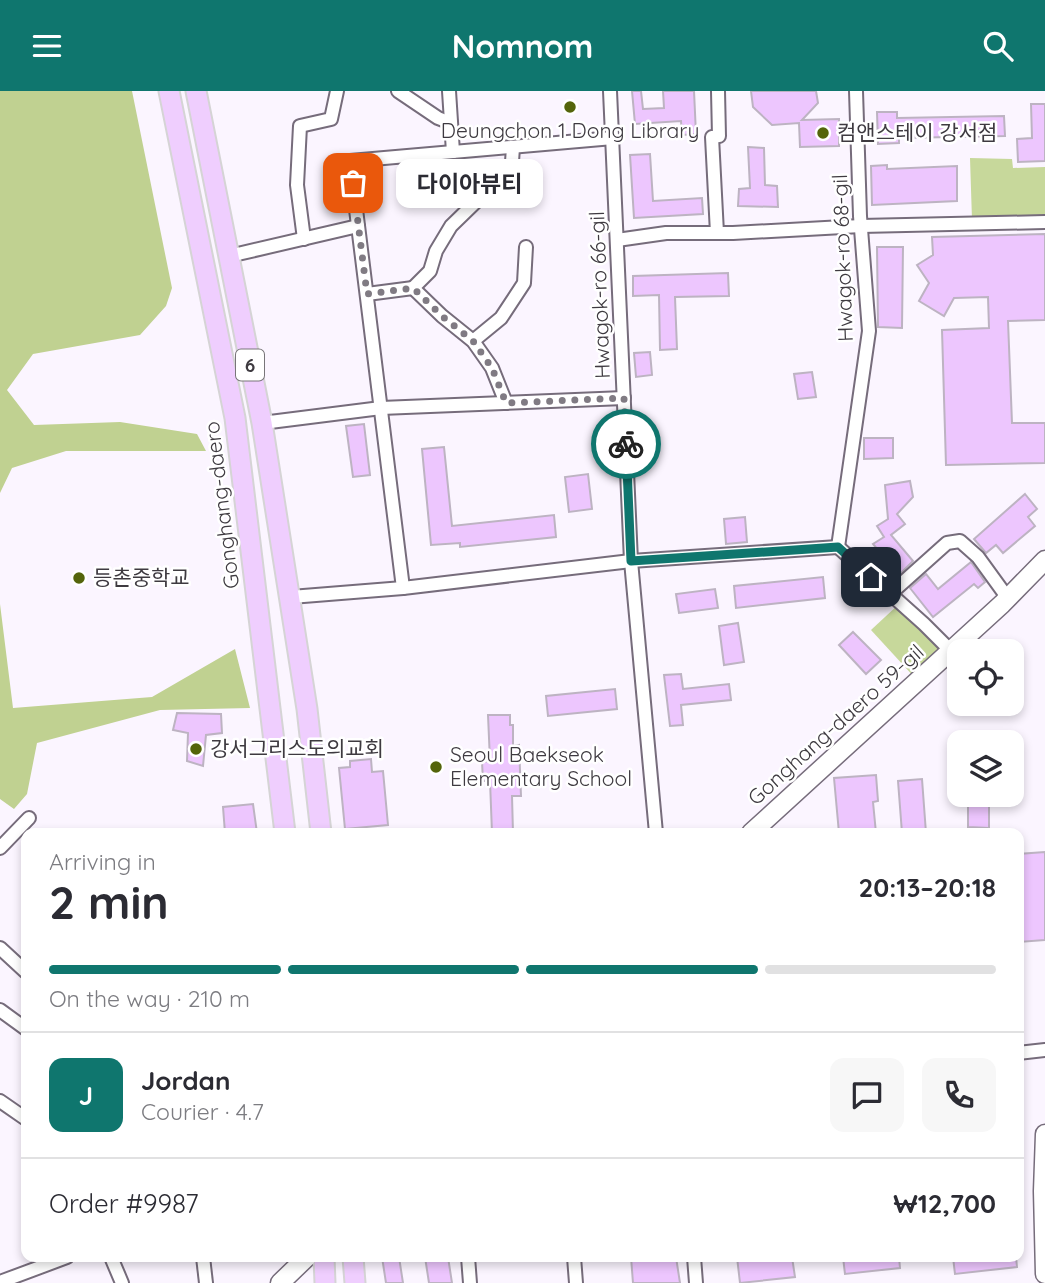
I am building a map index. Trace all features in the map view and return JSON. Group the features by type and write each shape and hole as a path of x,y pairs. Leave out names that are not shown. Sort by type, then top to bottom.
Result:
{"main road":[{"name":"Gonghang-daero","path":"169,91 235,418 284,828"},
{"name":"6","path":"196,91 262,422 291,597 320,828"},
{"name":"Gonghang-daero 59-gil","path":"963,639 1045,560"},
{"name":"Gonghang-daero 59-gil","path":"756,828 947,655"},
{"path":"1045,1134 1045,1273"},
{"path":"280,1283 302,1262"},
{"path":"324,1262 325,1283"},
{"path":"353,1262 355,1283"}],"street":[{"path":"304,239 297,184 299,126 331,119 337,91"},
{"path":"398,91 438,118 451,123"},
{"path":"449,91 453,152"},
{"name":"Hwagok-ro 66-gil","path":"610,91 631,561 656,828"},
{"path":"717,233 712,137 719,137 718,91"},
{"name":"Hwagok-ro 68-gil","path":"838,547 869,331 861,226 856,91"},
{"path":"403,588 350,161 613,138"},
{"path":"367,294 413,288 430,271 436,251 450,226 487,191 512,162 513,147"},
{"path":"617,240 666,233 1045,222"},
{"path":"229,256 358,226"},
{"path":"473,341 501,318 524,283 526,247"},
{"path":"413,288 473,341 492,368 506,403"},
{"path":"262,422 381,408 624,398"},
{"path":"890,594 947,543 960,541 978,557 1007,597"},
{"path":"291,597 403,588 631,561 838,547"},
{"name":"Gonghang-daero 59-gil","path":"838,547 947,647"},
{"path":"0,848 29,818"},
{"path":"0,949 21,968"},
{"path":"0,1010 21,1025"},
{"path":"1024,1052 1045,1050"},
{"path":"0,1101 21,1116"},
{"path":"0,1282 54,1262"},
{"path":"113,1262 122,1283"},
{"path":"204,1262 206,1283"},
{"path":"469,1262 471,1283"},
{"path":"574,1262 576,1283"},
{"path":"694,1262 696,1283"}],"green space":[{"path":"0,91 132,91 172,288 166,306 140,335 33,354 7,390 34,425 120,422 197,434 206,451 66,451 12,468 0,493"},
{"path":"970,158 1012,159 1013,168 1045,167 1045,219 972,220"},
{"path":"0,604 13,708 152,697 235,649 250,708 160,710 37,743 27,794 14,809 0,799"},
{"path":"899,604 947,651 916,679 871,630"}],"building":[{"path":"632,91 641,91 643,109 664,108 663,91 694,91 696,134 682,135 681,121 635,124"},
{"path":"751,91 816,91 818,103 802,120 839,119 839,146 800,147 799,123 772,125 753,107"},
{"path":"1031,104 1045,104 1045,161 1018,162 1017,139 1032,138"},
{"path":"877,112 897,112 897,118 1004,116 1005,136 899,138 899,143 878,144"},
{"path":"748,147 764,148 765,185 777,186 778,207 738,206 739,189 750,188"},
{"path":"650,154 653,201 702,198 703,214 634,218 630,155"},
{"path":"887,165 887,169 957,166 957,201 872,205 871,166"},
{"path":"1045,234 1045,320 1008,321 1012,423 1045,423 1045,463 946,465 942,330 989,328 988,297 954,298 944,316 919,301 929,283 917,265 933,255 932,237"},
{"path":"877,247 903,247 902,328 878,327"},
{"path":"728,273 729,296 675,297 677,349 660,350 659,295 633,296 633,276"},
{"path":"650,352 652,375 636,377 634,353"},
{"path":"812,372 816,397 798,399 794,374"},
{"path":"364,424 370,475 353,477 346,426"},
{"path":"864,438 893,438 893,458 864,459"},
{"path":"444,447 452,526 554,515 556,537 460,547 460,543 431,545 422,449"},
{"path":"588,474 592,509 569,512 565,477"},
{"path":"910,481 913,497 897,514 905,524 891,535 913,561 899,575 873,544 884,537 877,526 888,519 885,485"},
{"path":"1025,494 1037,509 1028,517 1035,526 1003,553 996,545 986,553 974,539"},
{"path":"745,517 747,542 726,544 724,519"},
{"path":"971,562 985,582 978,588 974,584 933,617 910,588 926,574 938,589"},
{"path":"823,577 825,598 736,608 734,586"},
{"path":"715,589 718,608 679,613 676,594"},
{"path":"738,623 744,662 724,665 719,626"},
{"path":"853,632 881,660 866,674 839,645"},
{"path":"681,674 683,689 729,684 731,700 681,705 683,725 670,726 664,675"},
{"path":"615,689 617,709 548,716 546,696"},
{"name":"강서그리스도의교회","path":"177,713 221,714 222,733 206,735 203,766 187,761 188,733 173,730"},
{"path":"488,715 510,715 513,746 519,745 521,796 512,796 513,828 492,828 490,781 483,781 482,762 490,761"},
{"path":"371,759 372,772 383,771 388,825 345,828 339,768 350,767 350,761"},
{"path":"876,775 878,801 873,802 876,828 839,828 834,778"},
{"path":"922,779 926,828 902,828 898,781"},
{"path":"253,804 256,828 225,828 223,807"},
{"path":"968,807 989,807 989,828 968,827"},
{"path":"1045,852 1045,940 1024,942 1024,854"},
{"path":"383,1262 400,1262 403,1283 386,1283"},
{"path":"426,1262 449,1262 452,1283 429,1283"},
{"path":"631,1262 677,1262 680,1283 633,1283"},
{"path":"738,1262 793,1262 795,1277 740,1283"},
{"path":"844,1262 899,1262 900,1268 845,1274"},
{"path":"954,1262 1016,1262 1017,1267 955,1274"}],"way so far":[{"path":"353,183 367,294 413,288 473,341 492,368 506,403 624,398 626,444"}],"place":[{"name":"Deungchon 1 Dong Library","path":"570,107"},
{"name":"컴앤스테이 강서점","path":"823,133"},
{"name":"다이아뷰티","path":"353,183"},
{"name":"등촌중학교","path":"79,578"},
{"name":"강서그리스도의교회","path":"196,749"},
{"name":"Seoul Baekseok Elementary School","path":"436,767"}],"route":[{"path":"626,444 631,561 838,547 871,577"}]}
